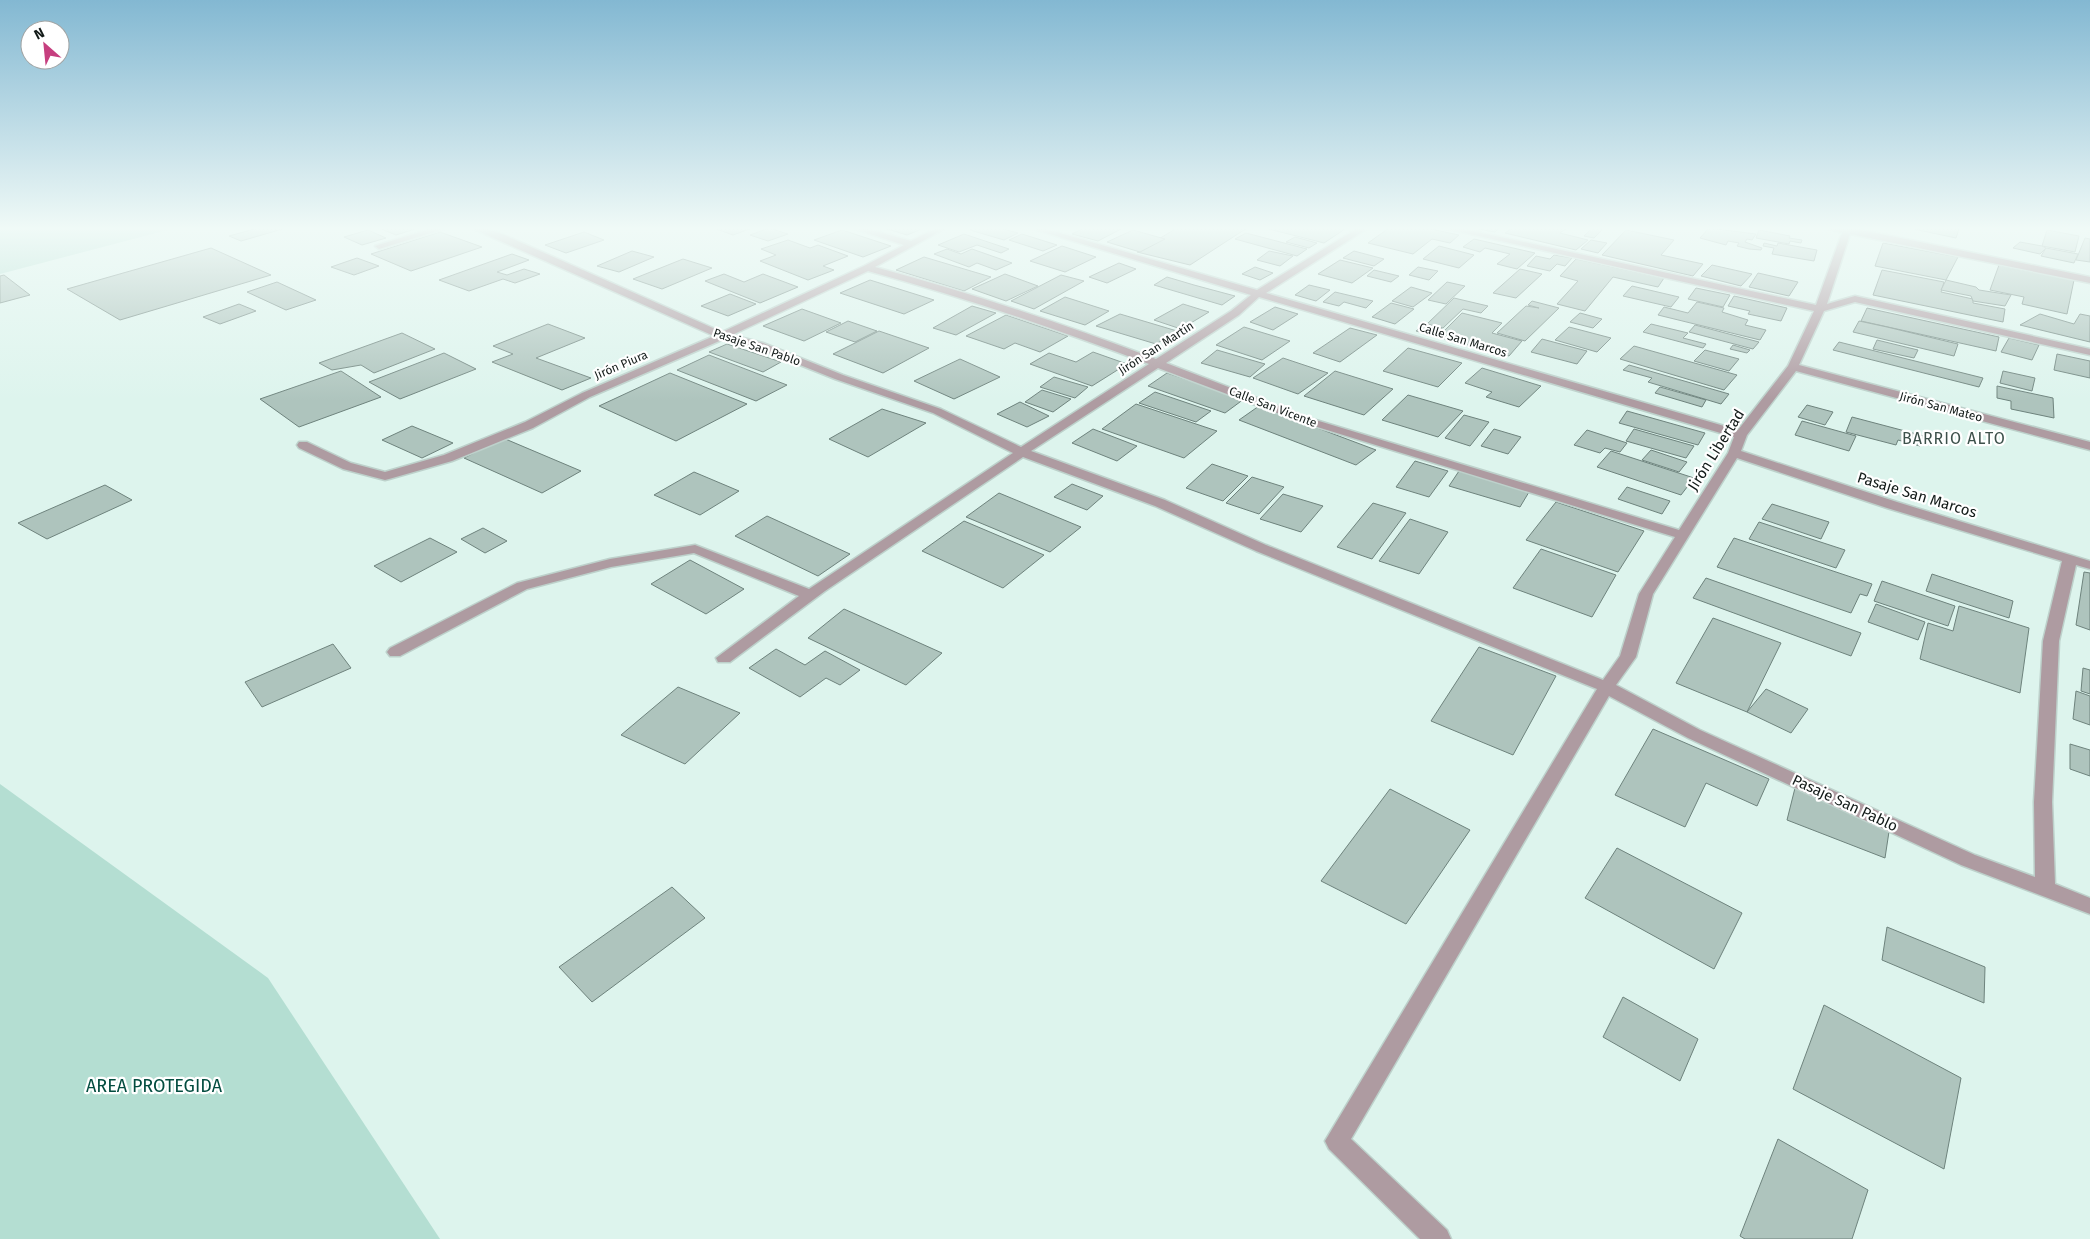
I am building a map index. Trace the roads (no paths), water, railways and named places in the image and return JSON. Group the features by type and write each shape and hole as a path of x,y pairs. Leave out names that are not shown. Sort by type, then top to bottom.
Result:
{"street":[{"name":"Pasaje San Pablo","path":"612,286 721,336 759,345 838,377 937,411 976,432 1022,452 1160,503 1261,548 1606,687 1694,734 1968,860 2090,906"},
{"name":"Jirón Piura","path":"303,445 347,466 385,476 448,458 520,429 586,395 721,336 829,286"},
{"name":"Calle San Vicente","path":"932,286 1051,323 1305,420 1682,535"},
{"name":"Calle San Marcos","path":"1226,286 1386,330 1741,435"},
{"name":"Jirón San Martín","path":"1022,452 1235,313 1256,295 1271,286"},
{"path":"1713,286 1820,309 1855,299 2090,352"},
{"name":"Jirón Libertad","path":"1430,1236 1337,1141 1606,687 1628,657 1646,594 1734,453 1741,435 1793,367 1820,309 1828,286"},
{"name":"Jirón San Mateo","path":"1793,367 2090,446"},
{"path":"724,658 809,595 1022,452"},
{"name":"Pasaje San Marcos","path":"1734,453 2090,565"},
{"path":"396,652 522,586 610,563 695,549 809,595"},
{"path":"2045,890 2043,802 2051,641 2070,560"}],"district":[{"name":"BARRIO ALTO","path":"1954,438"}],"park label":[{"name":"AREA PROTEGIDA","path":"154,1086"}]}
